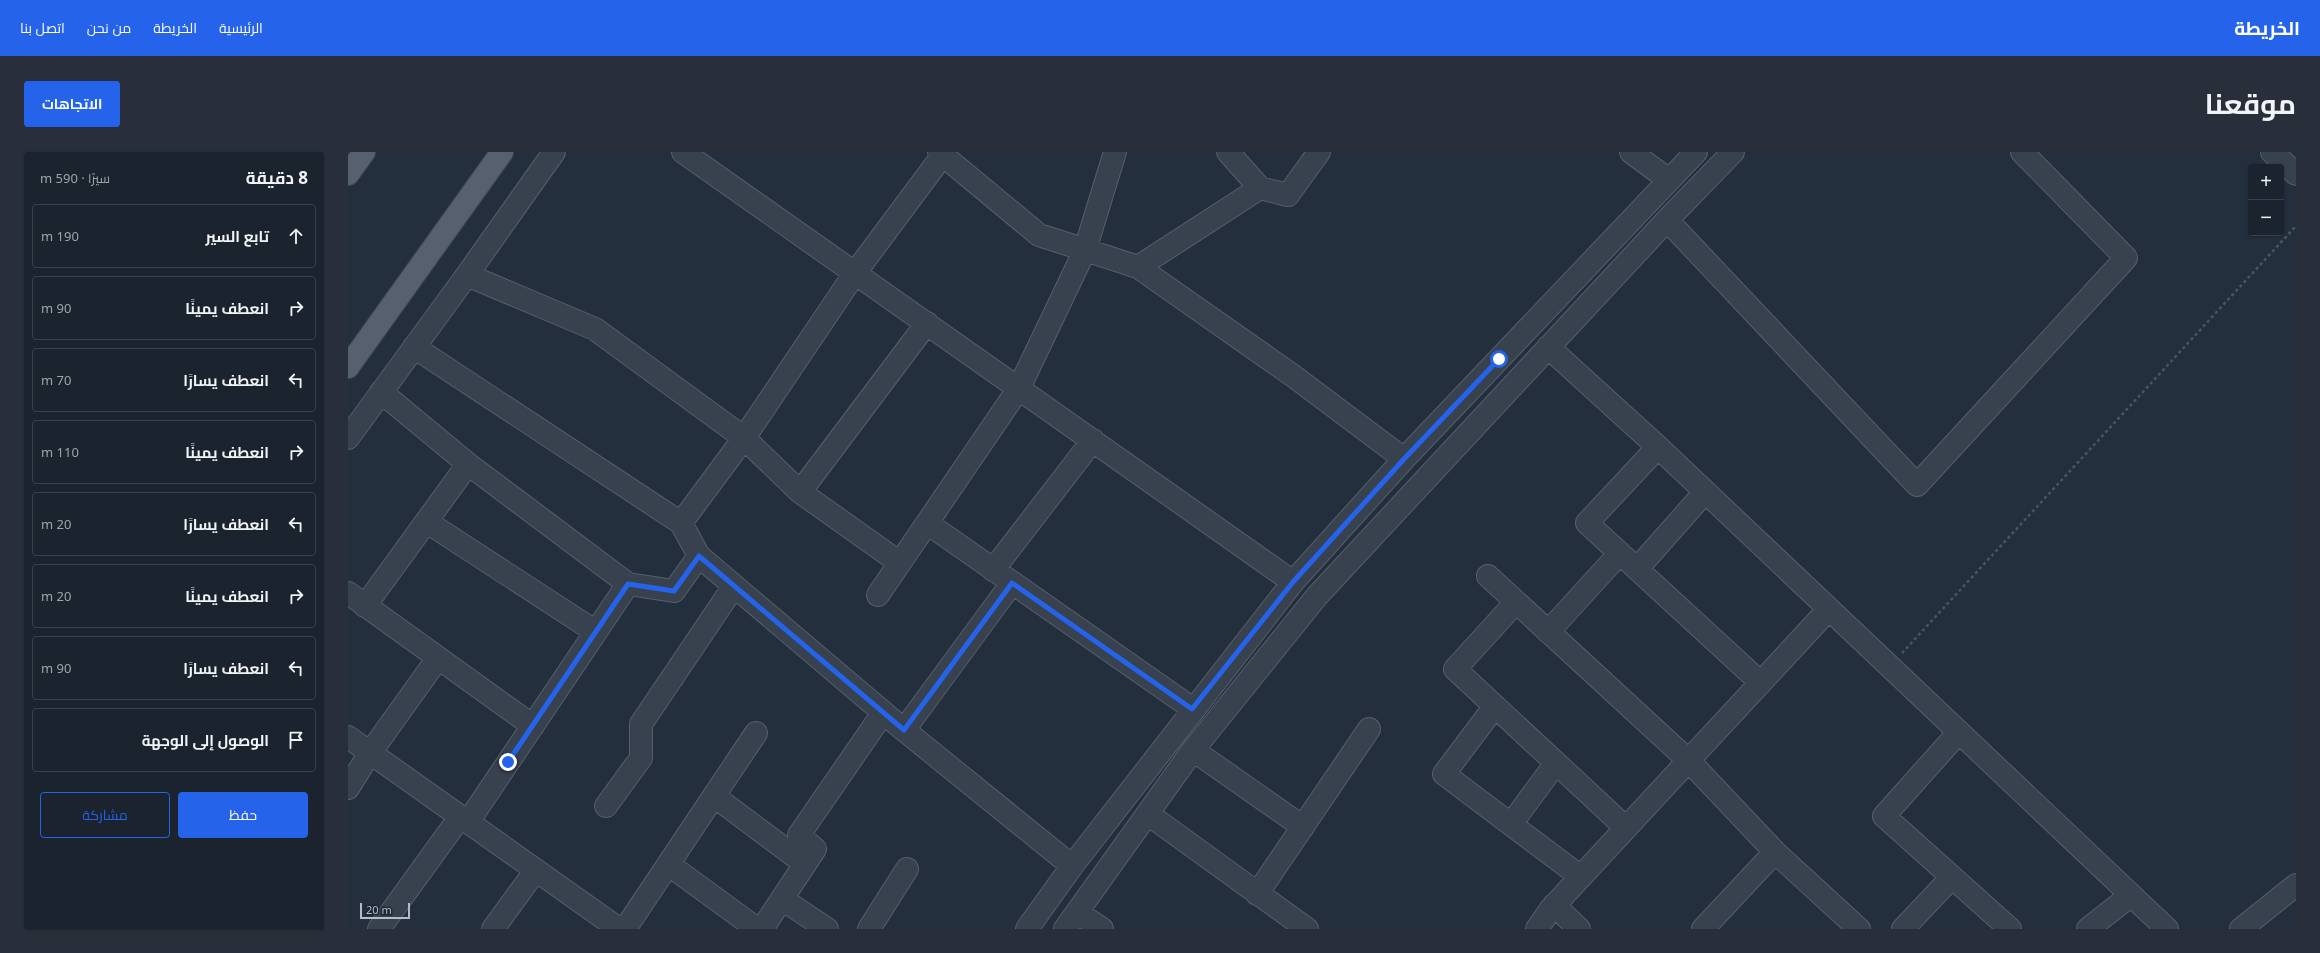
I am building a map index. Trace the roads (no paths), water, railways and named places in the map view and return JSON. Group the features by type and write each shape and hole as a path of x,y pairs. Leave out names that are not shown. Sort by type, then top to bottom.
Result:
{"main road":[{"path":"348,174 364,152"},
{"path":"348,367 502,152"}],"street":[{"path":"348,438 467,275 554,152"},
{"path":"878,595 1018,388 1085,250 1115,152"},
{"path":"1228,152 1260,188 1288,195 1319,152"},
{"path":"1630,152 1669,180"},
{"path":"1027,929 1072,866 1192,709 1293,582 1404,459 1696,152"},
{"path":"1064,929 1193,750 1318,596 1548,347 1733,152"},
{"path":"1667,220 1917,485 2126,258 2022,152"},
{"path":"681,524 744,438 856,273 943,153 1039,235 1138,268 1292,375 1404,459"},
{"path":"691,154 927,324 1293,582"},
{"path":"1138,268 1260,188"},
{"path":"467,275 595,329 744,438 800,492 900,563"},
{"path":"800,492 927,324"},
{"path":"414,346 681,524 699,556 904,730 1072,866"},
{"path":"1548,347 1658,447 2167,929"},
{"path":"381,392 468,464 628,584 674,591 699,556"},
{"path":"993,570 1093,440"},
{"path":"1658,447 1587,523 1761,683"},
{"path":"468,464 426,522 357,600 533,726"},
{"path":"1637,570 1705,492"},
{"path":"426,522 596,632"},
{"path":"927,523 1192,709"},
{"path":"1548,632 1620,553"},
{"path":"1488,576 1689,761 1775,852 1859,929"},
{"path":"904,730 1012,583"},
{"path":"379,929 464,819 533,726 628,584"},
{"path":"606,806 641,758 641,724 734,586"},
{"path":"1516,602 1455,669 1626,828"},
{"path":"1537,929 1554,906 1580,877 1829,609"},
{"path":"348,788 370,753 438,658"},
{"path":"1495,706 1444,774 1580,877"},
{"path":"762,929 815,849 799,835 884,713"},
{"path":"1257,894 1369,729"},
{"path":"625,929 756,732"},
{"path":"1959,732 1884,816 2010,929"},
{"path":"348,737 619,929"},
{"path":"1193,750 1303,827"},
{"path":"1511,824 1556,764"},
{"path":"714,796 805,864"},
{"path":"1148,814 1307,929"},
{"path":"1704,929 1775,852"},
{"path":"668,864 757,929"},
{"path":"869,929 907,869"},
{"path":"493,929 536,870"},
{"path":"1903,929 1952,877"},
{"path":"2249,927 2296,885"},
{"path":"2088,929 2131,895"},
{"path":"782,898 827,929"},
{"path":"1554,906 1579,929"},
{"path":"1077,912 1102,929"}]}
